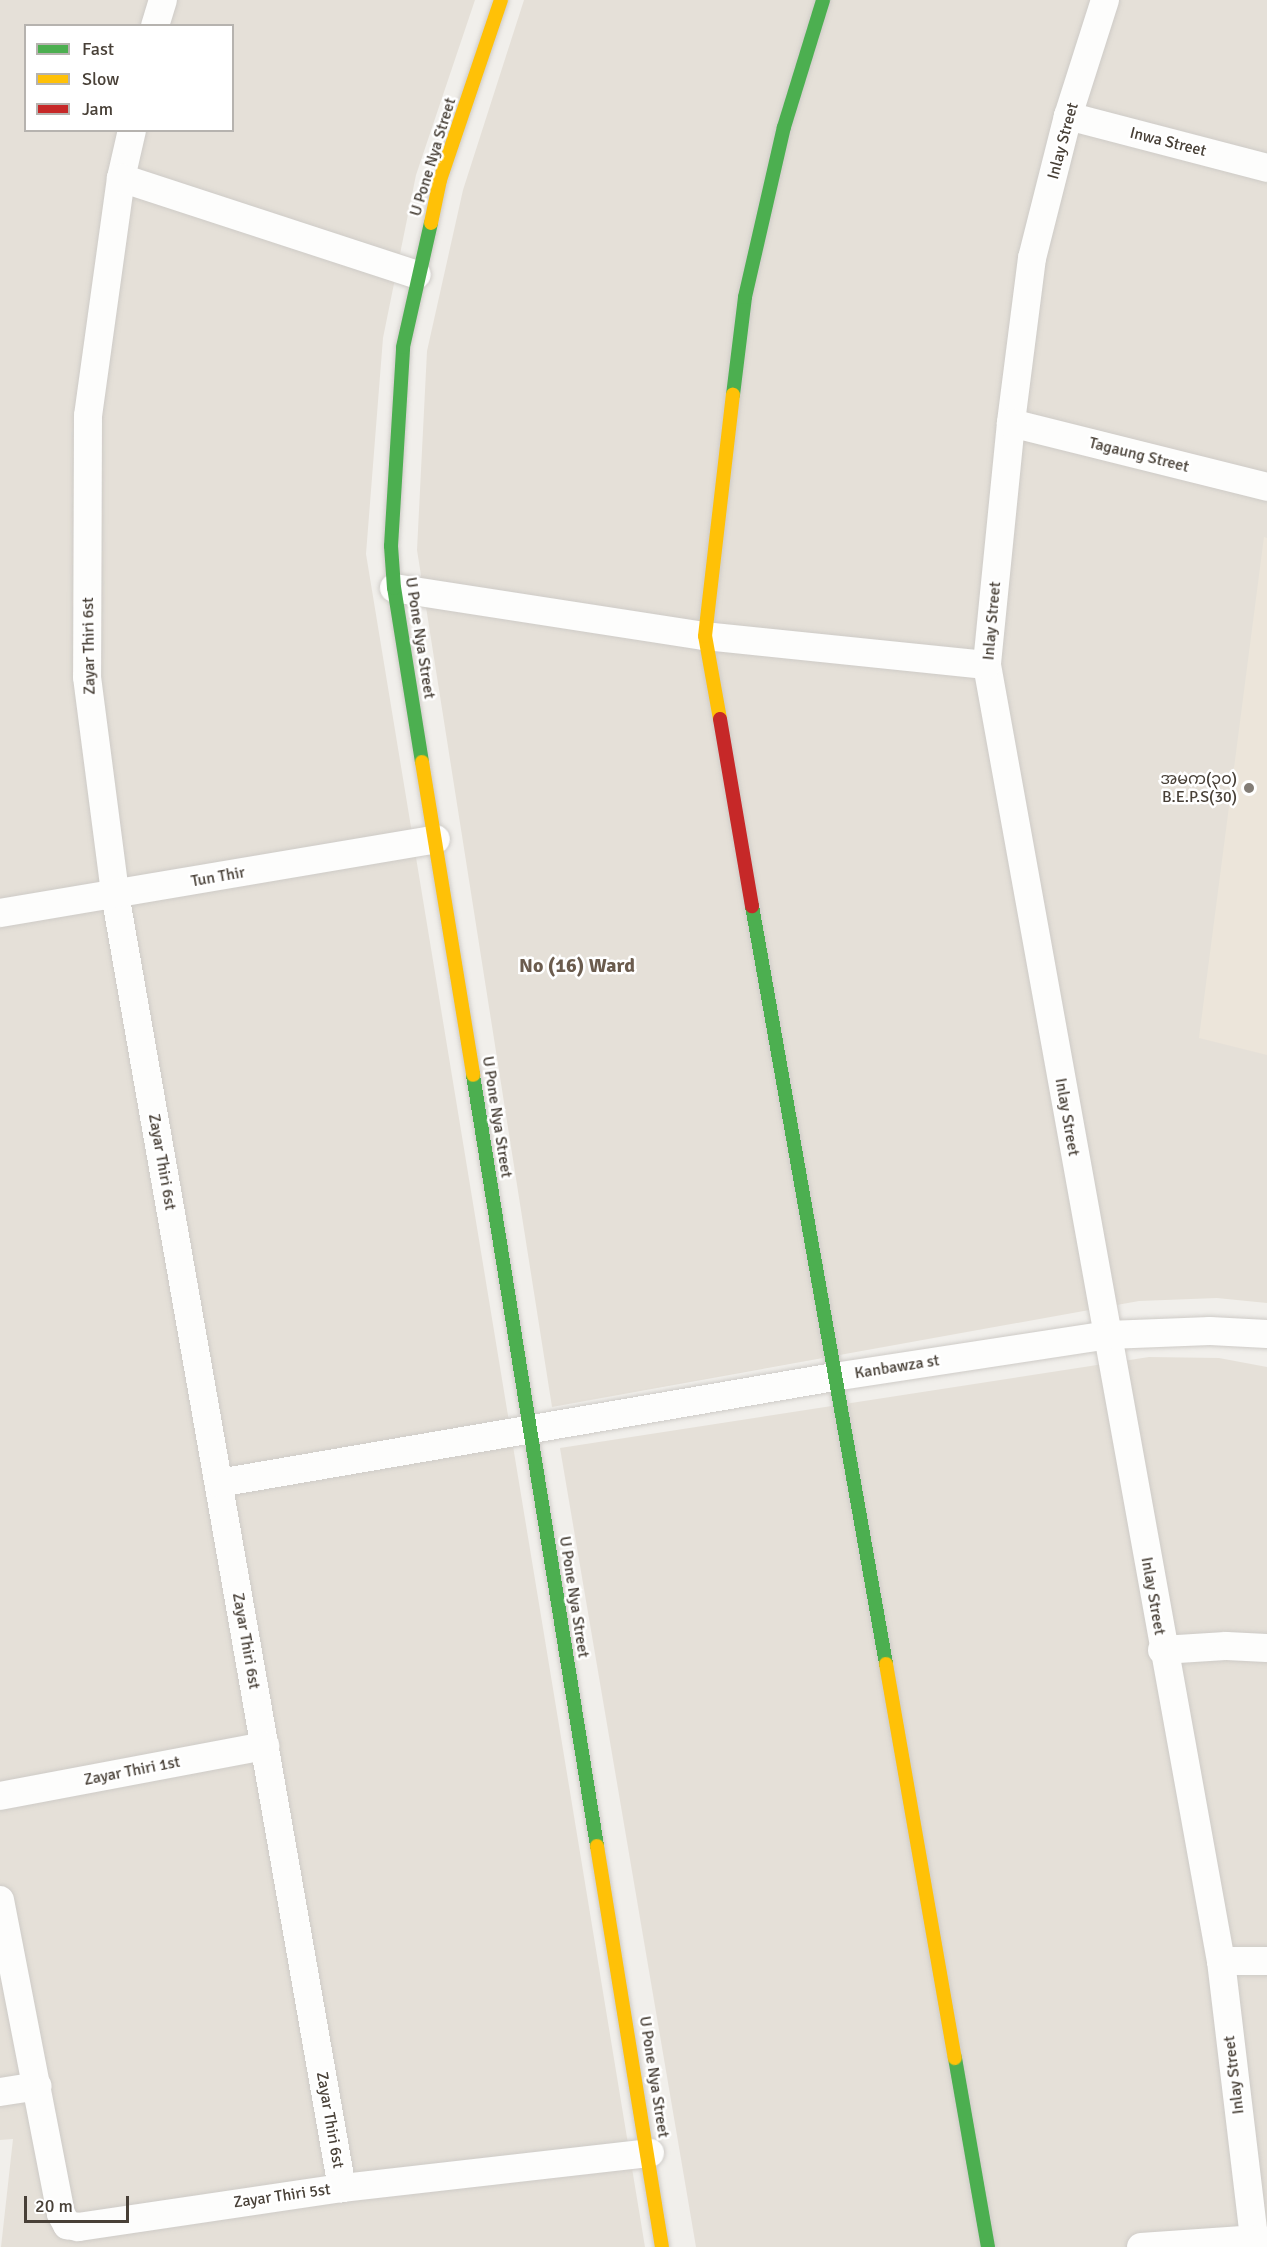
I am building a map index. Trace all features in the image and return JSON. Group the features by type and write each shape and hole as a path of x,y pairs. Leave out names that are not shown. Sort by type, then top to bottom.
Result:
{"street":[{"path":"156,24 163,0"},
{"name":"U Pone Nya Street","path":"501,0 440,180 417,275 403,347 391,546 393,588 650,2152 662,2247"},
{"path":"823,0 784,127 745,297 705,636 988,2247"},
{"name":"Inlay Street","path":"1105,0 1068,116 1032,258 1011,423 987,665 1108,1335 1162,1650 1221,1961 1261,2240"},
{"name":"Inwa Street","path":"1068,116 1267,168"},
{"name":"Zayar Thiri 6st","path":"132,132 122,177 88,416 87,677 115,894 342,2188"},
{"path":"122,177 417,275"},
{"name":"Tagaung Street","path":"1011,423 1267,487"},
{"path":"393,588 705,636 987,665"},
{"name":"Tun Thir","path":"0,913 436,839"},
{"name":"Kanbawza st","path":"219,1483 834,1377 1108,1335 1210,1331 1267,1335"},
{"path":"1162,1650 1226,1646 1267,1648"},
{"name":"Zayar Thiri 1st","path":"0,1796 264,1746"},
{"name":"Zayar Thiri 5st","path":"0,1900 38,2086 61,2214 66,2225 78,2227 342,2188 650,2152"},
{"path":"1221,1961 1267,1961"},
{"path":"0,2092 38,2086"},
{"path":"1141,2247 1261,2240"}],"shaded area":[{"path":"0,0 475,0 416,175 383,338 366,554 645,2247 1,2247 13,2139 0,2140"},
{"path":"524,0 1267,0 1267,1303 1217,1298 1139,1301 552,1407 417,550 427,351 463,190"},
{"name":"အမက(၃၀) B.E.P.S(30)","path":"1264,537 1267,538 1267,1055 1199,1038"},
{"path":"1149,1357 1219,1358 1267,1367 1267,2247 696,2247 560,1448"}],"traffic: fast":[{"path":"733,395 745,297 784,127 823,0"},
{"path":"422,762 394,588 391,546 403,347 431,223"},
{"path":"752,906 886,1664"},
{"path":"473,1075 597,1846"},
{"path":"955,2058 988,2247"}],"traffic: slow":[{"path":"431,223 440,180 501,0"},
{"path":"720,719 705,636 733,395"},
{"path":"422,762 473,1075"},
{"path":"886,1664 955,2058"},
{"path":"597,1846 662,2247"}],"traffic: jam":[{"path":"720,719 752,906"}],"place":[{"name":"အမက(၃၀) B.E.P.S(30)","path":"1249,788"}],"district":[{"name":"No (16) Ward","path":"577,965"}]}
